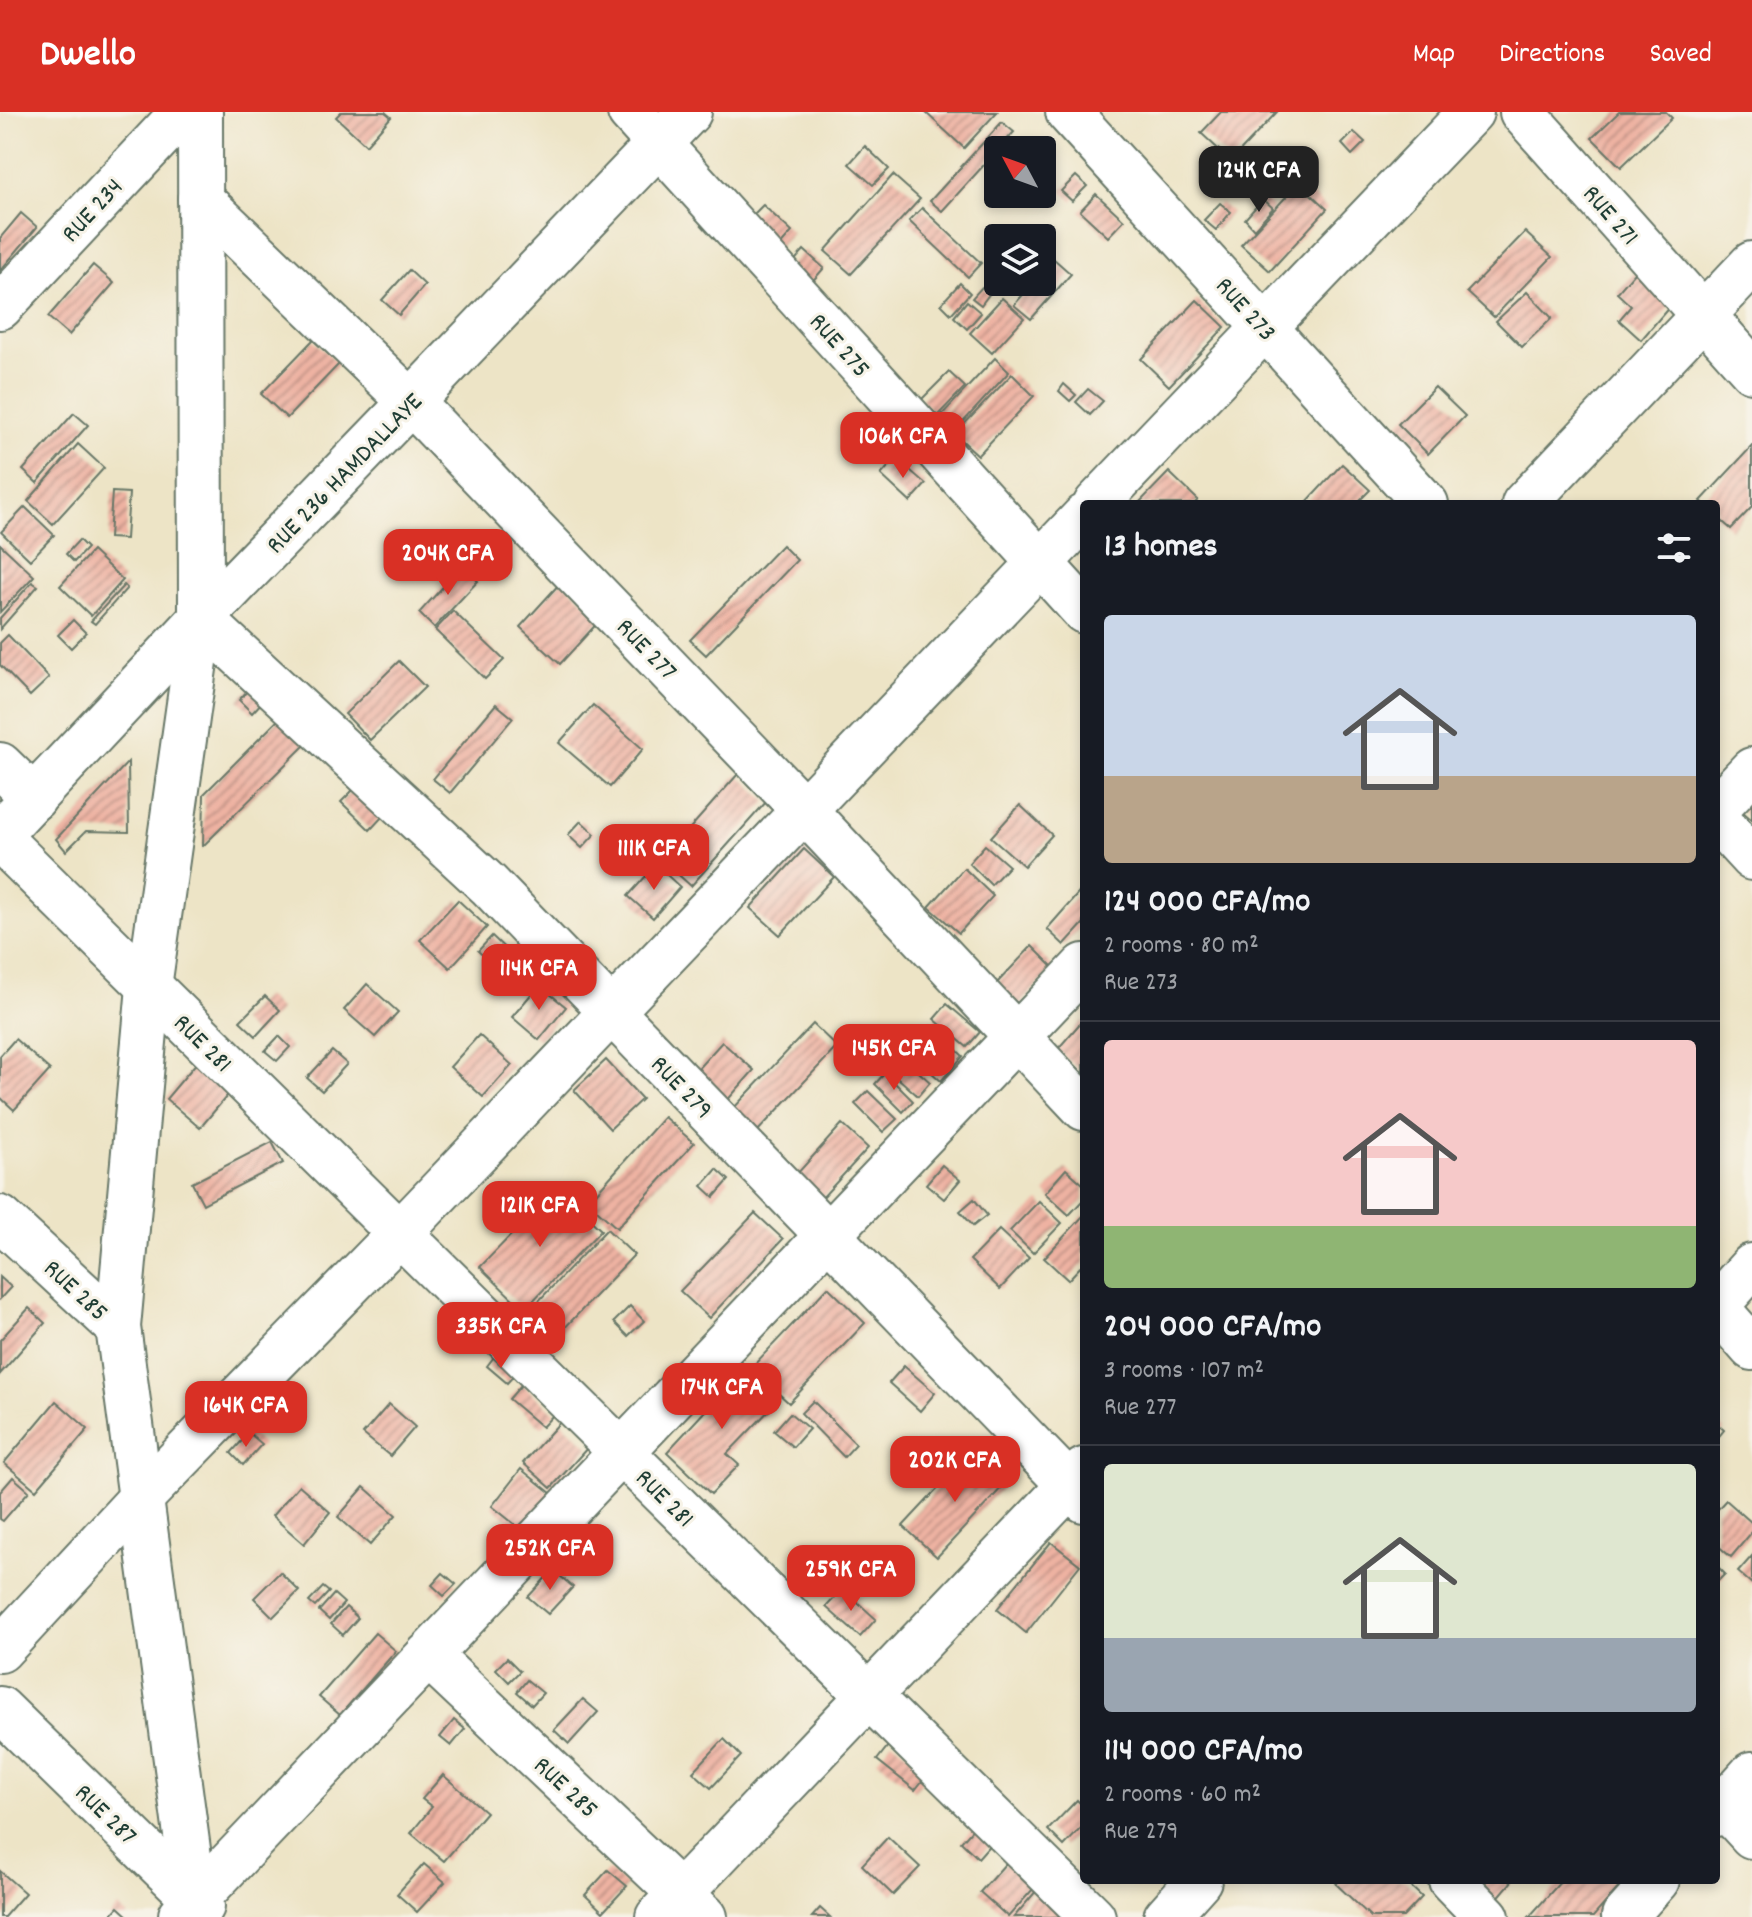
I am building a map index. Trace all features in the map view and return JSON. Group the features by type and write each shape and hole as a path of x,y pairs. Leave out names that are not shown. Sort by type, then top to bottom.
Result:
{"street":[{"name":"RUE 234","path":"0,307 183,112"},
{"path":"196,1913 118,1327 149,987 201,619 200,112"},
{"name":"RUE 275","path":"630,112 1080,607"},
{"name":"RUE 236 HAMDALLAYE","path":"0,833 201,619 689,112"},
{"name":"RUE 273","path":"1068,112 1422,500"},
{"path":"1100,500 1471,112"},
{"name":"RUE 271","path":"1522,112 1752,370"},
{"name":"RUE 277","path":"200,199 411,402 804,810 1080,1104"},
{"path":"1528,500 1752,264"},
{"path":"0,1650 140,1499 399,1234 1080,521"},
{"name":"RUE 279","path":"201,619 489,885 828,1235 1079,1485"},
{"path":"0,765 34,798"},
{"path":"1720,804 1752,770"},
{"path":"1720,823 1752,858"},
{"name":"RUE 281","path":"0,839 1093,1917"},
{"path":"196,1913 428,1655 1080,970"},
{"name":"RUE 285","path":"0,1218 118,1327"},
{"path":"1720,1302 1752,1266"},
{"path":"1720,1312 1752,1348"},
{"path":"682,1909 869,1696 1079,1485"},
{"name":"RUE 285","path":"428,1655 682,1909"},
{"name":"RUE 287","path":"0,1709 196,1913"},
{"path":"1166,1917 1195,1884"},
{"path":"1455,1884 1487,1917"},
{"path":"1624,1917 1653,1884"}],"building":[{"path":"341,112 385,112 391,117 366,145 336,117"},
{"path":"925,112 997,112 964,148"},
{"path":"1221,112 1277,112 1231,161 1201,133"},
{"path":"1619,112 1666,112 1672,118 1621,167 1592,138"},
{"path":"1002,122 1014,132 1010,136 989,136"},
{"path":"1354,132 1365,142 1352,155 1342,144"},
{"path":"984,142 984,165 942,211 930,201"},
{"path":"865,146 889,169 873,185 849,164"},
{"path":"893,175 920,199 851,274 825,251"},
{"path":"1076,176 1087,186 1072,201 1061,191"},
{"path":"1299,183 1327,209 1270,271 1241,245"},
{"path":"1096,194 1124,220 1108,237 1080,211"},
{"path":"1263,199 1273,208 1254,229 1245,219"},
{"path":"1220,203 1231,212 1216,230 1204,220"},
{"path":"763,205 792,232 777,249 747,221"},
{"path":"922,208 981,263 968,277 909,221"},
{"path":"21,213 37,227 0,271 0,238"},
{"path":"1525,232 1552,257 1494,317 1467,292"},
{"path":"804,250 824,268 809,285 789,267"},
{"path":"1056,261 1071,274 1056,291"},
{"path":"93,265 114,283 69,335 48,317"},
{"path":"409,270 425,285 399,315 382,300"},
{"path":"1634,273 1671,305 1641,340 1619,320 1631,306 1617,293"},
{"path":"960,283 970,293 951,314 941,304"},
{"path":"982,287 984,296 988,296 981,305 972,298"},
{"path":"1527,292 1552,318 1522,347 1496,321"},
{"path":"1022,296 1051,296 1031,319 1014,305"},
{"path":"1002,298 1024,318 992,353 970,333"},
{"path":"1197,300 1225,327 1169,386 1141,359"},
{"path":"967,301 981,313 967,329 954,317"},
{"path":"313,340 339,364 287,418 261,394"},
{"path":"995,358 1009,372 953,433 938,419"},
{"path":"949,372 965,387 937,416 921,400"},
{"path":"1012,374 1034,396 978,455 955,434"},
{"path":"1064,384 1076,395 1070,401 1059,391"},
{"path":"1435,387 1465,416 1428,454 1398,424"},
{"path":"1088,389 1103,401 1090,415 1076,402"},
{"path":"74,413 88,425 37,483 23,470"},
{"path":"78,444 104,468 53,524 28,501"},
{"path":"1752,446 1752,507 1731,529 1720,519 1720,500 1702,500"},
{"path":"896,458 926,484 910,502 881,475"},
{"path":"1342,464 1370,490 1360,500 1309,500"},
{"path":"1169,472 1198,500 1142,500"},
{"path":"112,492 129,493 126,539 109,538"},
{"path":"25,507 54,535 30,560 1,532"},
{"path":"79,540 87,548 74,562 66,554"},
{"path":"0,544 34,576 0,612"},
{"path":"782,545 797,560 706,655 690,640"},
{"path":"92,551 123,580 91,616 60,586"},
{"path":"462,566 478,581 434,628 419,613"},
{"path":"562,581 602,618 560,664 520,627"},
{"path":"32,582 38,586 0,629 0,618"},
{"path":"124,585 127,588 95,624 91,621"},
{"path":"453,611 504,660 485,679 435,630"},
{"path":"73,620 86,633 71,648 58,635"},
{"path":"8,635 49,678 30,696 0,665 0,643"},
{"path":"399,661 425,687 370,740 345,714"},
{"path":"249,689 263,701 252,713 239,700"},
{"path":"496,704 513,718 450,793 433,779"},
{"path":"593,705 643,749 610,787 559,743"},
{"path":"282,716 308,742 203,846 204,794"},
{"path":"128,762 129,832 86,831 66,851 56,839"},
{"path":"738,774 767,801 691,886 662,860"},
{"path":"354,789 383,816 370,830 341,802"},
{"path":"1752,800 1752,820 1742,811"},
{"path":"1020,805 1052,835 1024,866 991,837"},
{"path":"581,821 595,834 582,848 568,835"},
{"path":"985,845 1009,866 991,885 969,863"},
{"path":"804,849 834,877 780,935 750,908"},
{"path":"656,865 680,887 653,918 628,896"},
{"path":"964,868 993,896 959,933 929,907"},
{"path":"1080,892 1080,927 1064,945 1047,929"},
{"path":"458,900 487,927 450,968 420,940"},
{"path":"492,936 514,957 500,971 478,951"},
{"path":"1032,946 1054,968 1019,1005 996,984"},
{"path":"367,984 398,1012 375,1037 344,1010"},
{"path":"539,985 566,1007 539,1040 512,1017"},
{"path":"265,996 280,1010 256,1036 240,1021"},
{"path":"947,1004 980,1032 967,1047 934,1019"},
{"path":"1080,1023 1080,1070 1057,1050"},
{"path":"813,1024 837,1047 755,1134 731,1111"},
{"path":"931,1026 963,1056 941,1081 908,1051"},
{"path":"479,1035 512,1065 483,1097 450,1067"},
{"path":"279,1036 290,1047 277,1061 265,1051"},
{"path":"15,1039 50,1070 14,1110 0,1097 0,1056"},
{"path":"722,1042 754,1070 724,1104 692,1075"},
{"path":"332,1051 347,1064 322,1091 307,1078"},
{"path":"203,1055 237,1084 200,1128 166,1099"},
{"path":"901,1056 930,1082 918,1096 889,1070"},
{"path":"606,1060 642,1099 610,1129 574,1090"},
{"path":"885,1073 913,1101 903,1112 875,1084"},
{"path":"868,1091 897,1119 883,1132 855,1104"},
{"path":"664,1117 694,1143 617,1228 588,1202"},
{"path":"842,1124 868,1148 821,1199 796,1175"},
{"path":"272,1142 283,1163 203,1204 192,1183"},
{"path":"942,1165 960,1180 944,1199 926,1184"},
{"path":"717,1169 729,1180 714,1197 702,1186"},
{"path":"1066,1169 1080,1181 1080,1203 1069,1215 1045,1193"},
{"path":"557,1188 601,1230 524,1310 480,1267"},
{"path":"974,1199 987,1215 973,1226 960,1211"},
{"path":"1039,1201 1062,1223 1033,1253 1010,1231"},
{"path":"755,1213 783,1239 709,1318 680,1291"},
{"path":"1080,1219 1080,1267 1068,1280 1044,1258"},
{"path":"607,1229 634,1255 558,1335 531,1309"},
{"path":"999,1230 1029,1258 1000,1289 970,1260"},
{"path":"0,1277 11,1287 0,1299"},
{"path":"828,1287 865,1323 789,1403 751,1368"},
{"path":"630,1306 644,1321 628,1336 614,1322"},
{"path":"29,1308 45,1323 0,1374 0,1340"},
{"path":"494,1357 515,1374 507,1383 487,1366"},
{"path":"904,1366 935,1393 920,1411 889,1383"},
{"path":"745,1368 779,1400 727,1454 739,1465 711,1494 667,1452"},
{"path":"522,1384 555,1413 542,1427 509,1399"},
{"path":"56,1401 88,1429 36,1490 4,1463"},
{"path":"813,1401 856,1444 844,1457 801,1413"},
{"path":"389,1404 415,1427 390,1456 363,1434"},
{"path":"790,1413 809,1429 793,1447 774,1431"},
{"path":"561,1421 589,1446 551,1488 523,1463"},
{"path":"249,1433 262,1444 243,1465 231,1453"},
{"path":"973,1451 1006,1483 937,1557 903,1526"},
{"path":"521,1469 557,1498 528,1535 492,1506"},
{"path":"13,1477 29,1491 3,1521 0,1519 0,1492"},
{"path":"299,1485 330,1512 304,1544 272,1516"},
{"path":"364,1487 396,1515 370,1545 338,1517"},
{"path":"1726,1500 1752,1523 1752,1532 1731,1557 1720,1547 1720,1507"},
{"path":"1051,1542 1080,1565 1026,1633 997,1609"},
{"path":"1752,1556 1752,1584 1738,1572"},
{"path":"553,1570 573,1587 548,1614 528,1597"},
{"path":"280,1572 299,1591 273,1617 254,1598"},
{"path":"443,1573 456,1584 444,1596 432,1585"},
{"path":"323,1587 329,1592 315,1607 309,1602"},
{"path":"843,1589 876,1619 860,1637 826,1607"},
{"path":"334,1594 344,1603 329,1620 319,1611"},
{"path":"346,1607 358,1618 343,1635 331,1624"},
{"path":"375,1633 396,1651 340,1715 319,1697"},
{"path":"507,1658 520,1671 509,1682 496,1669"},
{"path":"527,1680 543,1693 532,1705 517,1692"},
{"path":"583,1699 598,1712 569,1744 554,1730"},
{"path":"454,1720 465,1729 451,1746 440,1737"},
{"path":"724,1739 741,1756 711,1788 693,1772"},
{"path":"892,1741 930,1771 915,1790 877,1760"},
{"path":"443,1775 486,1812 444,1861 411,1833 432,1807 422,1799"},
{"path":"1077,1800 1080,1803 1080,1829 1064,1846 1048,1830"},
{"path":"975,1826 993,1841 978,1858 961,1842"},
{"path":"888,1837 920,1867 893,1895 862,1865"},
{"path":"1006,1863 1034,1888 1008,1917 980,1892"},
{"path":"424,1864 445,1882 417,1912 397,1894"},
{"path":"608,1870 627,1886 603,1912 585,1895"},
{"path":"0,1871 25,1893 4,1917 0,1917"},
{"path":"1336,1884 1408,1884 1422,1897 1403,1917 1371,1917"},
{"path":"1478,1884 1510,1884 1496,1900"},
{"path":"1558,1884 1621,1885 1593,1917 1529,1917"},
{"path":"1037,1890 1069,1917 1014,1917"},
{"path":"118,1907 129,1917 109,1917"},
{"path":"820,1908 830,1917 812,1917"}]}
